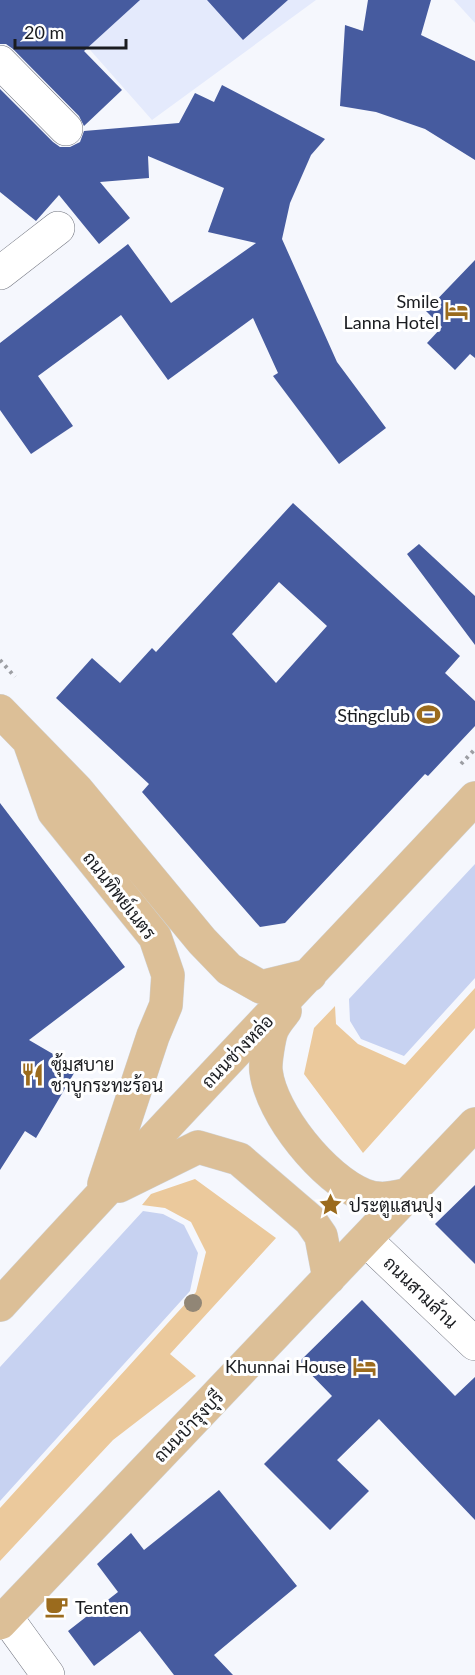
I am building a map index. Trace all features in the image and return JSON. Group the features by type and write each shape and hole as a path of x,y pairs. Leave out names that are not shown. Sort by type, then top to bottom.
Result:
{"main road":[{"name":"ถนนทิพย์เนตร","path":"0,711 77,790 202,941 229,969 261,987 310,975"},
{"name":"ถนนทิพย์เนตร","path":"29,741 54,812 155,937 168,975 166,1005 153,1036 101,1194"},
{"name":"ถนนช่างหล่อ","path":"0,1305 101,1194 475,798"},
{"path":"310,975 272,1029 266,1070 278,1107 300,1142 342,1184 365,1196 387,1199 409,1194"},
{"name":"ถนนบำรุงบุรี","path":"3,1620 475,1124"},
{"path":"101,1194 198,1147 239,1159 276,1188 310,1220 321,1236 329,1278"}],"street":[{"path":"0,62 66,129"},
{"path":"0,273 58,228"},
{"name":"ถนนสามล้าน","path":"366,1240 475,1344"},
{"path":"3,1620 48,1675"}],"path":[{"path":"0,660 21,684"},
{"path":"459,766 475,749"}],"shaded area":[{"path":"46,0 316,0 152,120"},
{"path":"454,0 475,0 475,23"},
{"path":"475,988 475,1028 363,1153 304,1074 314,1028 335,1006 336,1024 358,1044 405,1065"},
{"path":"195,1179 276,1238 170,1354 196,1376 113,1440 0,1561 0,1508 196,1292 206,1252 191,1222 165,1208 142,1205 151,1194"}],"water":[{"path":"475,864 475,978 404,1056 361,1039 350,1021 349,999"},
{"path":"143,1211 163,1214 184,1225 198,1253 190,1291 0,1501 0,1367"}],"building":[{"path":"0,0 140,0 84,51 122,90 84,126 79,116 13,49 6,44 0,44"},
{"path":"207,0 288,0 243,40"},
{"path":"368,0 431,0 421,35 475,61 475,160 425,129 376,112 340,106 345,25 363,31"},
{"path":"222,85 325,139 311,155 290,203 282,239 337,362 386,428 339,464 273,376 278,373 253,318 168,380 121,315 38,376 73,426 31,454 0,410 0,343 128,244 171,303 256,243 208,232 224,188 148,156 149,178 100,182 130,218 99,244 59,195 36,221 0,192 0,89 53,142 60,147 70,147 80,142 84,131 179,123 195,93 214,102"},
{"path":"475,260 475,358 470,354 455,370 427,343 442,327 426,311"},
{"path":"293,503 460,656 445,673 475,701 475,726 428,776 425,774 285,923 260,927 142,792 149,784 56,698 92,658 120,683 152,648 156,652","holes":["279,582 327,626 276,683 232,634"]},
{"path":"419,544 475,596 475,645 407,554"},
{"path":"0,803 125,967 29,1040 77,1068 36,1138 25,1131 0,1170"},
{"path":"475,1185 475,1264 435,1224"},
{"path":"362,1300 455,1396 475,1377 475,1520 379,1419 337,1460 369,1491 330,1530 264,1464 332,1396 299,1362"},
{"path":"219,1490 297,1586 214,1655 233,1675 174,1675 140,1631 94,1666 68,1631 118,1592 97,1564 131,1533 144,1550"}],"place":[{"name":"Smile Lanna Hotel","path":"457,311"},
{"name":"Stingclub","path":"428,715"},
{"name":"ซุ้มสบาย ชาบูกระทะร้อน","path":"33,1074"},
{"name":"ประตูแสนปุง","path":"331,1205"},
{"name":"Khunnai House","path":"364,1366"},
{"name":"Tenten","path":"57,1607"}]}
